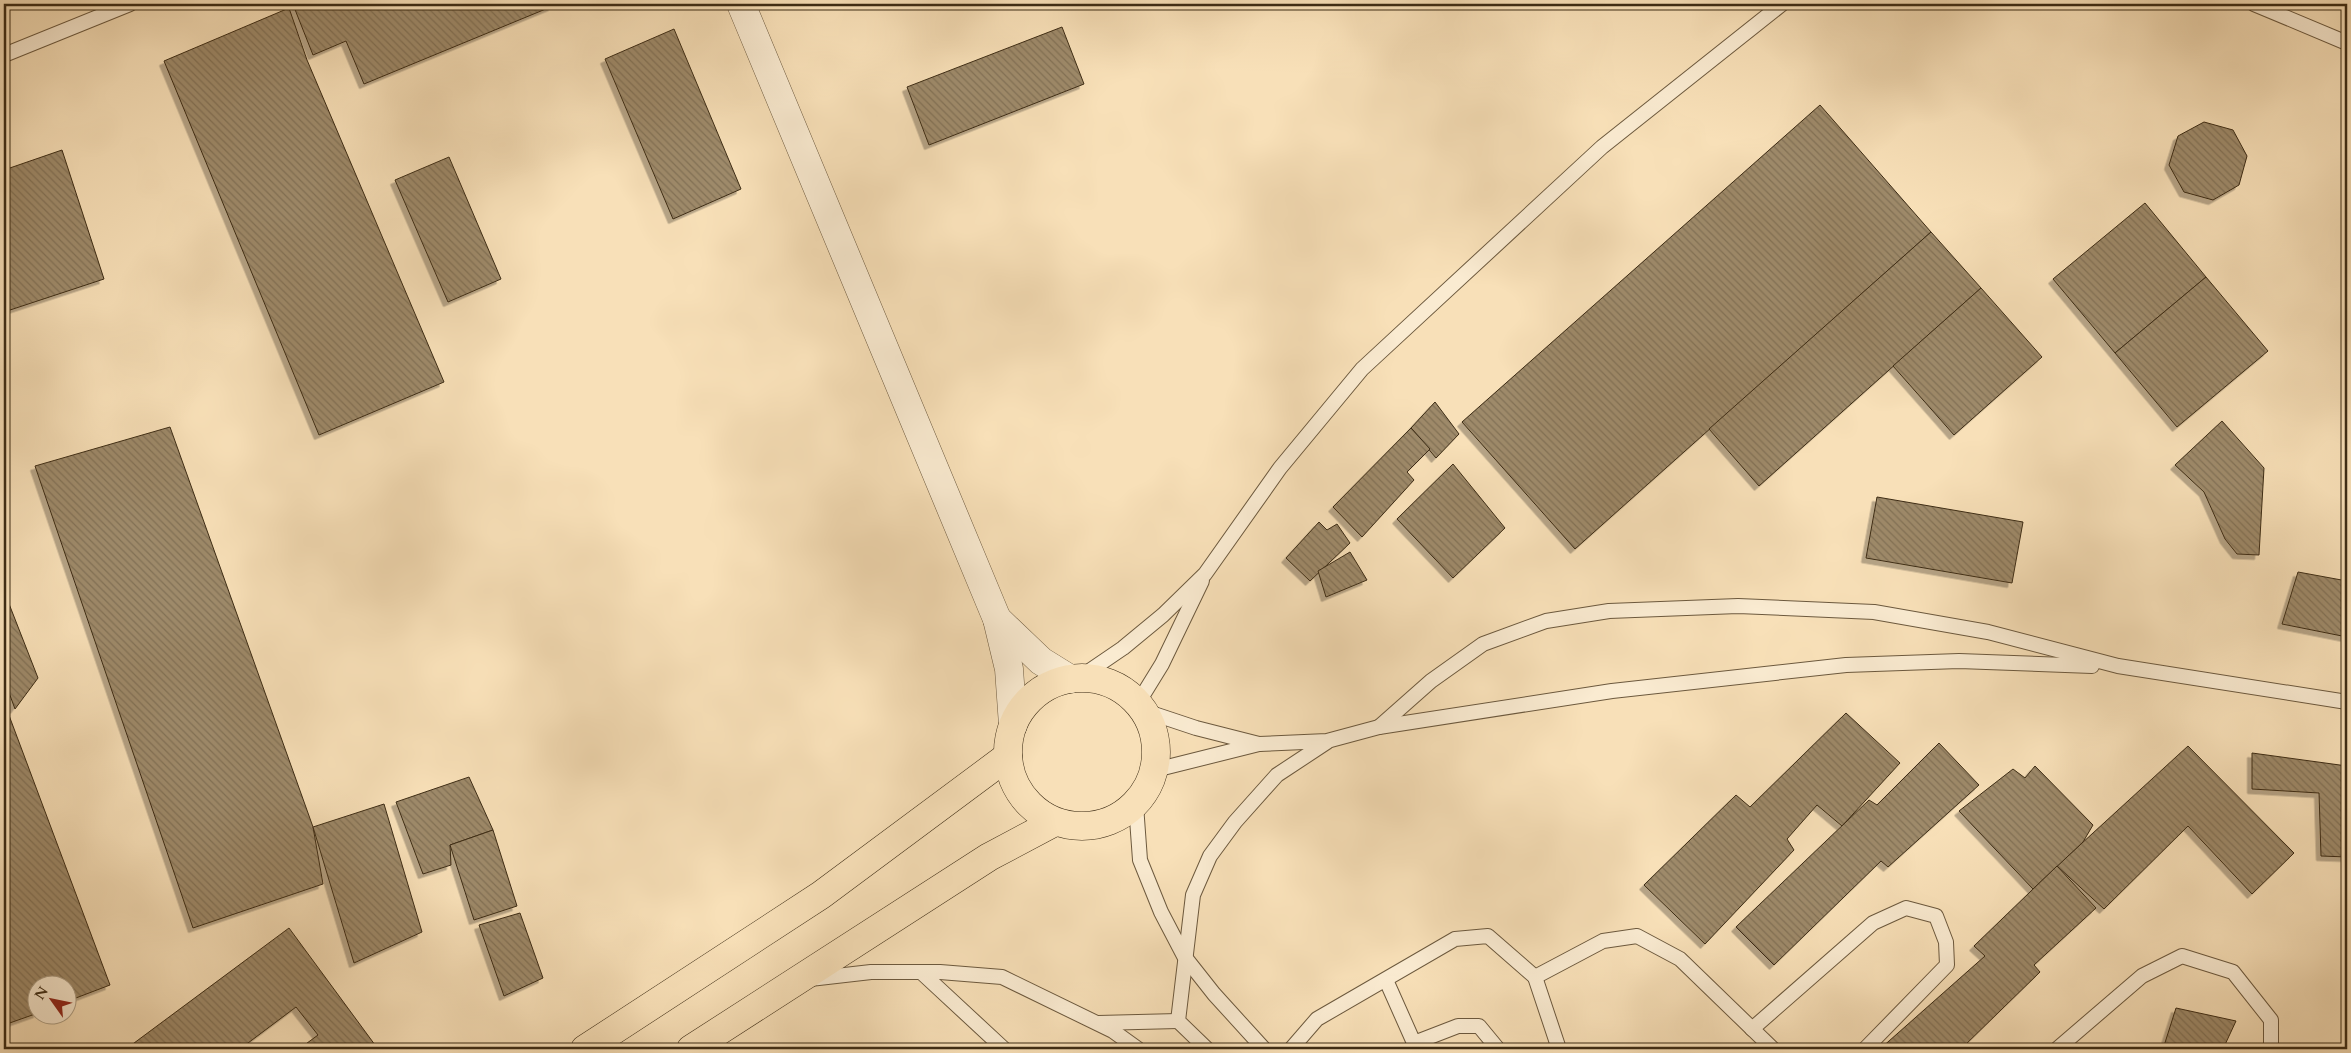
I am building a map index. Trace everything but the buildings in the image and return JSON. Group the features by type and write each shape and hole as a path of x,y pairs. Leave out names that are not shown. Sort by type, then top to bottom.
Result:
{"highway":[{"path":"1075,678 1101,680 1121,689 1142,707 1156,740 1155,770 1136,805 1112,821 1084,827 1055,822 1031,807 1015,784 1008,756 1013,725 1022,709 1036,695 1052,685 1075,678"},
{"path":"585,1049 821,895 1008,756"},
{"path":"690,1049 988,857 1055,822"}],"street":[{"path":"741,4 997,619 1009,668 1013,725"},
{"path":"997,619 1041,661 1075,678"}],"lane":[{"path":"4,55 130,4"},
{"path":"1075,678 1123,648 1163,615 1205,574 1280,468 1362,369 1602,147 1782,4"},
{"path":"2254,4 2347,43"},
{"path":"1205,574 1183,624 1142,707 1259,744"},
{"path":"1379,727 1431,681 1483,644 1546,621 1609,611 1738,606 1874,612 1988,632 2118,666 2347,702"},
{"path":"1155,770 1259,744 1327,741 1379,727 1612,691 1846,665 1958,661 2118,666"},
{"path":"1178,1021 1184,956 1193,895 1210,856 1235,822 1277,775 1327,741"},
{"path":"1136,805 1140,860 1160,912 1184,956 1214,994 1264,1049"},
{"path":"1752,1029 1873,923 1906,908 1936,916 1946,942 1947,965 1865,1049"},
{"path":"1291,1049 1317,1019 1455,940 1488,936 1534,977 1559,1049"},
{"path":"1534,977 1603,942 1637,936 1680,958 1773,1049"},
{"path":"2057,1049 2142,976 2182,956 2233,972 2271,1020 2271,1049"},
{"path":"795,981 870,972 921,972 1002,977 1113,1031 1138,1049"},
{"path":"921,972 1004,1049"},
{"path":"1386,980 1410,1046 1458,1026 1479,1026 1498,1049"},
{"path":"1096,1023 1178,1021 1208,1049"}]}
